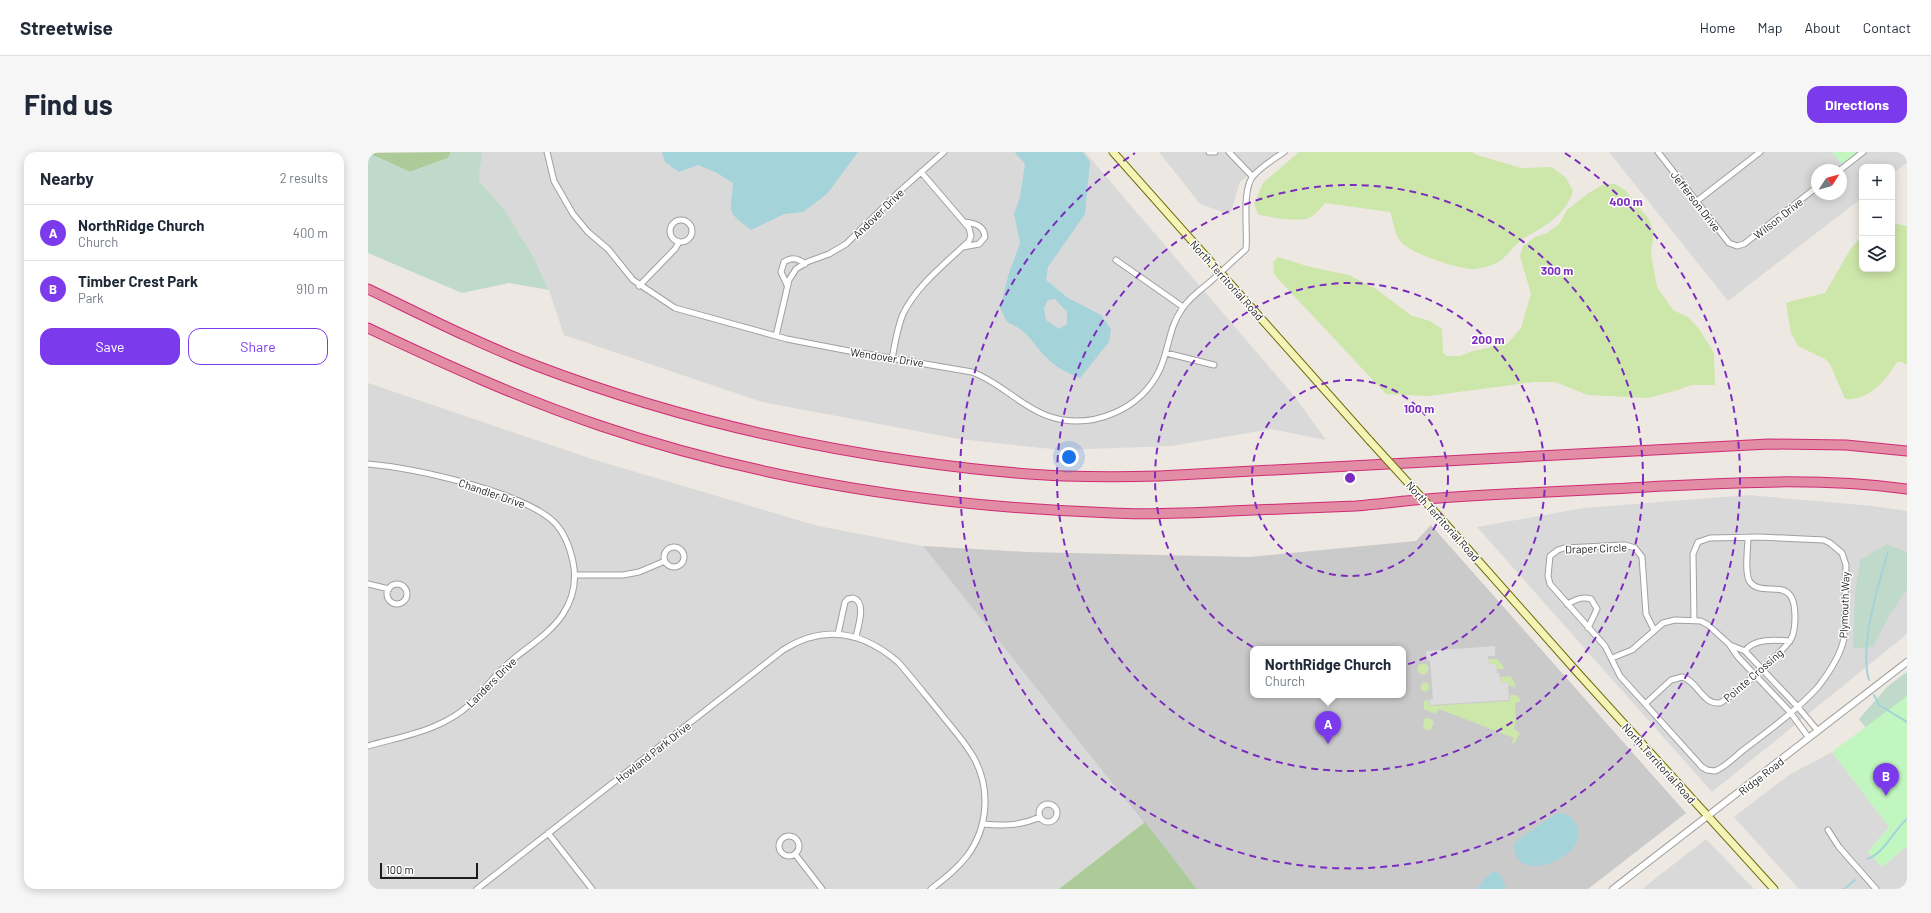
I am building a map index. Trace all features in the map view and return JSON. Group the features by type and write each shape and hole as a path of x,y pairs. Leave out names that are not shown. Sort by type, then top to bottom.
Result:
{"highway":[{"path":"368,289 472,340 530,363 677,413 762,434 847,452 997,471 1063,476 1166,476 1769,444 1846,445 1907,451"},
{"path":"368,328 454,369 524,398 601,426 649,441 753,468 800,478 875,491 979,504 1114,514 1177,513 1362,505 1428,499 1758,481 1828,482 1907,489"}],"main road":[{"name":"North Territorial Road","path":"1114,152 1370,441 1774,889"}],"street":[{"name":"Wendover Drive","path":"547,152 554,181 573,214 588,232 608,249 639,286 682,311 776,336 892,359 950,367 972,372 989,380 1041,413 1057,419 1077,421 1105,417 1132,403 1145,392 1154,381 1166,353 1173,326 1183,308 1246,249 1247,232 1244,202 1252,176"},
{"name":"Andover Drive","path":"776,336 787,285 791,275 799,266 829,254 846,244 943,152"},
{"path":"1209,152 1215,152"},
{"path":"1229,152 1252,176 1284,152"},
{"name":"Jefferson Drive","path":"1658,152 1729,243 1737,246"},
{"path":"1697,201 1760,152"},
{"path":"1847,165 1863,152"},
{"path":"892,359 899,326 908,305 930,279 969,241 972,234 964,222 921,172"},
{"name":"Wilson Drive","path":"1737,246 1744,244 1811,193"},
{"path":"639,286 675,249 679,242 688,239 691,233 690,226 681,220 674,223 670,229 673,239 679,242"},
{"path":"962,247 980,244 985,237 984,231 979,226 964,222"},
{"name":"Andover Drive","path":"787,285 781,272 784,262 792,258 799,259 805,264"},
{"path":"1116,260 1183,308"},
{"path":"1166,353 1214,365"},
{"name":"Chandler Drive","path":"368,464 392,466 455,480 504,495 532,507 554,522 564,535 571,552 576,575"},
{"name":"Plymouth Way","path":"1612,658 1620,676 1702,767 1711,771 1719,769 1797,706 1817,687 1826,675 1843,644 1845,561 1837,548 1824,540 1748,537 1710,538 1702,540 1695,545 1693,554 1694,620"},
{"name":"Pointe Crossing","path":"1645,704 1671,680 1682,677 1690,681 1708,700 1720,703 1762,669 1790,641 1794,630 1794,602 1786,592 1759,588 1750,582 1747,575 1748,537"},
{"name":"Draper Circle","path":"1612,658 1605,646 1552,587 1548,580 1548,561 1553,553 1564,548 1631,546 1638,550 1642,557 1646,614 1654,630"},
{"path":"576,575 623,575 639,572 665,561"},
{"name":"Landers Drive","path":"368,746 432,728 470,705 508,663 556,624 572,596 576,575"},
{"path":"368,584 389,589"},
{"path":"1567,604 1579,598 1585,597 1591,599 1597,609 1588,628"},
{"path":"838,634 845,602 848,599 853,598 859,601 861,606 856,637"},
{"path":"1612,658 1632,650 1654,630 1670,620 1694,620 1708,625 1729,644 1738,657 1790,712 1809,738"},
{"name":"Howland Park Drive","path":"477,889 783,650 809,638 838,634 856,637 877,646 898,662 970,751 979,768 984,786 985,805 982,824 978,836 966,857 956,868 931,889"},
{"path":"1745,651 1753,644 1777,640 1790,641"},
{"path":"1729,644 1745,651 1797,706 1818,731"},
{"name":"Ridge Road","path":"1614,889 1907,662"},
{"path":"982,824 1011,826 1030,822 1040,817"},
{"path":"1828,830 1839,847 1876,889"},
{"path":"548,833 592,889"},
{"path":"795,854 822,889"}],"shaded area":[{"path":"482,152 1085,152 1295,397 1326,440 1271,429 1171,446 1061,450 959,439 762,402 564,335 549,290 532,254 504,209 479,181"},
{"path":"1159,152 1279,152 1240,182 1230,215 1200,204"},
{"path":"1609,152 1907,152 1907,163 1895,172 1895,164 1859,164 1859,200 1728,301"},
{"path":"368,383 592,459 818,526 923,546 1145,822 1059,889 368,889"},
{"path":"1748,495 1873,506 1907,511 1907,634 1712,792 1477,527 1584,508"},
{"path":"1431,525 1686,813 1588,889 1197,889 923,546 1027,552 1249,557 1416,541"},
{"path":"1495,646 1495,656 1488,656 1489,664 1496,664 1497,673 1499,673 1501,683 1508,682 1509,700 1430,705 1429,700 1433,699 1430,661 1427,660 1426,651"},
{"path":"1832,752 1889,827 1868,852 1882,867 1907,846 1907,889 1799,889 1734,817 1789,775"},
{"path":"1706,839 1754,889 1642,889"}],"green space":[{"path":"451,152 448,158 410,172 368,153"},
{"path":"451,152 482,152 479,181 504,209 532,254 549,290 509,283 462,293 368,253 368,153 410,172 448,158"},
{"path":"1299,152 1472,152 1474,154 1521,168 1552,167 1566,178 1573,191 1565,207 1554,219 1520,241 1499,262 1476,269 1457,267 1408,248 1399,240 1397,236 1390,212 1325,203 1314,215 1306,219 1282,219 1258,214 1254,204 1263,183"},
{"path":"1832,152 1857,152 1842,164"},
{"path":"1604,184 1615,184 1625,190 1648,218 1654,231 1651,254 1657,287 1673,310 1688,317 1699,329 1714,353 1715,385 1691,385 1648,398 1588,395 1555,382 1534,382 1428,396 1386,394 1274,274 1273,262 1278,257 1310,267 1349,275 1376,289 1412,316 1430,321 1442,329 1443,353 1447,356 1460,356 1473,351 1507,344 1521,328 1531,294 1520,256 1523,246 1535,237 1547,233 1559,224 1567,210 1587,194"},
{"path":"1895,224 1907,226 1907,365 1897,362 1882,383 1869,393 1854,399 1845,399 1830,364 1825,359 1798,346 1791,333 1786,303 1825,293 1850,250 1859,240 1859,272 1895,272"},
{"path":"1887,544 1907,552 1907,589 1889,616 1873,647 1853,649 1855,592 1860,560"},
{"path":"1489,659 1497,659 1504,667 1503,669 1497,669 1496,664 1489,665"},
{"path":"1421,664 1425,664 1427,665 1427,673 1421,674 1418,671 1418,667"},
{"path":"1907,672 1907,748 1878,743 1859,719 1888,686"},
{"path":"1510,676 1515,683 1515,687 1509,686 1508,682 1501,683 1501,677"},
{"path":"1425,682 1430,687 1425,692 1420,687"},
{"path":"1510,695 1517,695 1521,701 1515,703 1516,719 1514,729 1520,733 1514,744 1512,742 1514,738 1439,709 1436,714 1424,709 1424,701 1428,700 1430,706 1509,701"},
{"path":"1907,696 1907,846 1882,867 1868,852 1889,827 1832,752"},
{"path":"1429,718 1434,722 1430,731 1423,728 1424,719"},
{"path":"1145,822 1197,889 1059,889"}],"water":[{"path":"662,152 858,152 827,194 803,212 784,214 751,230 733,215 731,206 733,183 717,173 698,165 679,172 665,162"},
{"path":"1083,152 1090,162 1085,214 1048,267 1046,280 1068,298 1101,315 1111,329 1109,342 1080,378 1053,364 1021,329 1007,322 1000,308 1009,273 1020,243 1014,214 1020,197 1025,164 1015,153","holes":["1055,299 1067,312 1067,324 1059,329 1046,320 1044,308 1048,300"]},
{"path":"1561,813 1570,816 1578,829 1577,840 1571,850 1548,864 1535,866 1524,864 1516,857 1514,844 1554,815"},
{"path":"1493,872 1500,874 1506,887 1505,889 1477,889 1484,879"}],"waterway":[{"path":"1869,680 1866,650 1868,634 1875,598 1888,552"},
{"path":"1874,695 1879,705 1907,722"},
{"path":"1868,859 1885,846 1907,819"},
{"path":"1844,889 1855,880"}],"place":[{"name":"NorthRidge Church","path":"1328,744"},
{"name":"Timber Crest Park","path":"1886,796"}]}
